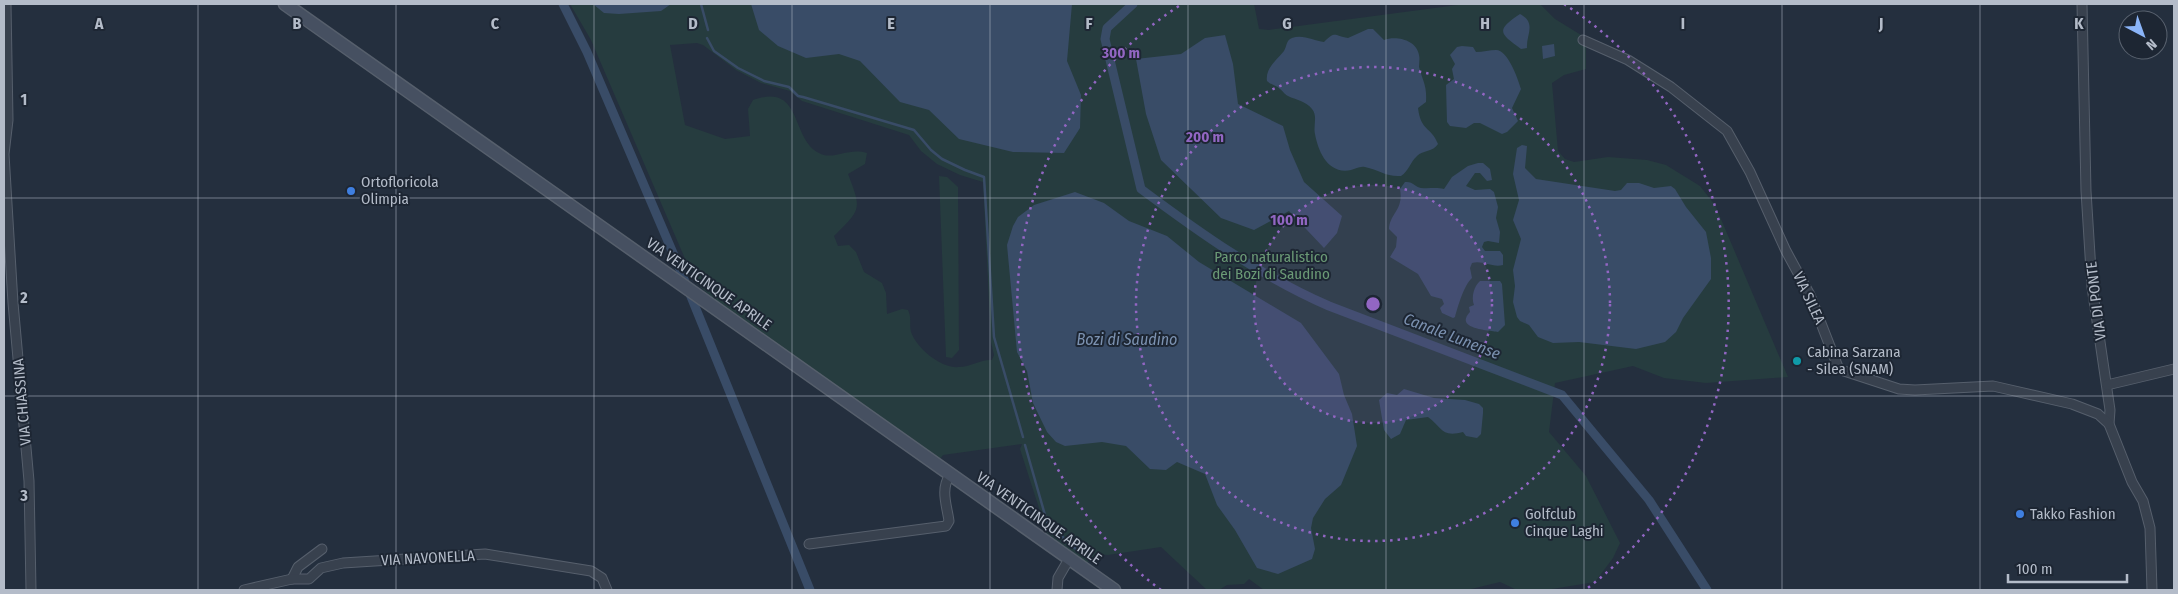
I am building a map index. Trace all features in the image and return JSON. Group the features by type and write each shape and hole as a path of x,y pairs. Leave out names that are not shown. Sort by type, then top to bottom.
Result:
{"main road":[{"name":"VIA VENTICINQUE APRILE","path":"285,4 1114,590"}],"street":[{"name":"VIA CHIASSINA","path":"6,4 8,120 4,154 13,303 29,481 31,590"},
{"name":"VIA DI PONTE","path":"2082,4 2086,191 2092,287 2107,384 2110,410 2109,424 2125,466 2143,501 2150,528 2152,590"},
{"name":"VIA SILEA","path":"1583,40 1628,60 1671,86 1727,131 1750,172 1786,251 1810,295 1841,370 1899,389 1993,386 2072,404 2098,414 2109,424"},
{"path":"2107,384 2174,369"},
{"path":"809,544 946,526 950,521 944,494 946,481 950,475"},
{"path":"295,579 298,567 322,549"},
{"name":"VIA NAVONELLA","path":"244,590 295,579 309,580 321,568 343,564 486,554 591,571 602,578 607,590"},
{"path":"1057,590 1058,578 1069,559"}],"green space":[{"name":"Parco naturalistico dei Bozi di Saudino","path":"570,4 1254,4 1259,29 1269,30 1465,4 1540,4 1555,19 1586,38 1586,69 1564,75 1552,83 1558,151 1565,159 1574,162 1608,157 1647,160 1666,165 1700,186 1715,205 1788,377 1706,383 1664,378 1633,366 1555,383 1549,432 1586,476 1620,543 1613,558 1595,582 1546,590 1517,590 1500,582 1467,590 1264,590 1249,579 1244,584 1227,585 1219,590 1207,590 1161,547 1108,555 1097,554 1087,563 1047,533 1020,449 1022,444 943,455 940,459 716,301 695,282 591,40","holes":["697,43 703,45 736,70 761,83 790,91 802,101 909,135 921,151 937,164 960,175 983,182 991,342 994,355 992,360 963,367 952,367 931,357 919,345 911,332 908,310 902,309 887,314 886,293 882,283 864,272 856,252 849,245 838,246 834,236 850,220 854,214 857,202 848,174 865,164 867,153 853,152 830,156 819,153 810,146 803,136 788,105 780,99 769,96 753,100 748,109 750,136 725,139 685,125 670,45"]},
{"path":"939,176 947,177 958,187 959,350 952,358 946,357"}],"water":[{"path":"593,4 671,4 661,11 619,14 604,13"},
{"path":"751,4 1072,4 1067,61 1081,95 1080,128 1064,153 1013,152 959,139 929,110 900,102 860,61 839,54 806,58 778,46 759,30"},
{"path":"1520,14 1528,21 1530,29 1527,48 1521,49 1509,40 1503,32 1506,25"},
{"path":"1368,29 1373,29 1384,40 1394,38 1410,42 1419,55 1419,67 1425,87 1426,102 1418,108 1419,116 1438,144 1436,147 1417,156 1401,176 1365,167 1343,171 1330,165 1316,141 1315,115 1310,106 1287,95 1267,81 1270,68 1284,51 1290,39 1300,37 1324,42 1333,35 1348,38"},
{"path":"1225,35 1233,64 1238,104 1283,126 1290,150 1304,182 1342,216 1337,233 1324,248 1289,211 1254,230 1221,218 1161,160 1146,114 1136,59 1181,54 1205,38"},
{"path":"1554,44 1555,56 1543,59 1542,46"},
{"path":"1457,47 1473,47 1476,52 1500,51 1512,66 1521,89 1512,108 1518,121 1507,132 1502,134 1480,123 1474,123 1466,128 1450,126 1447,122 1446,85 1454,79 1452,69 1455,64 1450,55"},
{"path":"1522,145 1527,146 1525,168 1536,179 1615,191 1621,190 1627,183 1639,183 1654,188 1671,186 1675,189 1686,207 1706,232 1711,258 1711,279 1683,318 1676,332 1665,342 1636,349 1579,342 1553,343 1538,337 1529,325 1520,321 1517,317 1513,302 1515,286 1513,270 1521,239 1513,220 1519,200 1513,174 1517,148"},
{"path":"1483,163 1490,169 1492,180 1487,181 1480,173 1475,173 1466,186 1475,190 1490,189 1494,192 1498,207 1496,218 1500,232 1499,243 1488,241 1484,242 1482,247 1485,251 1500,251 1503,255 1503,265 1495,266 1480,262 1472,263 1470,268 1472,278 1464,291 1453,318 1442,313 1440,308 1444,304 1442,299 1431,296 1418,274 1390,257 1396,247 1397,237 1389,229 1399,207 1400,189 1405,182 1410,182 1421,188 1444,189 1452,177 1468,166"},
{"name":"Bozi di Saudino","path":"1075,192 1104,203 1129,221 1167,236 1199,262 1301,323 1339,374 1344,395 1352,414 1357,446 1341,485 1325,499 1313,518 1311,528 1315,549 1312,559 1278,574 1257,568 1235,530 1217,505 1205,474 1177,462 1166,470 1150,469 1126,446 1102,442 1065,446 1056,442 1047,432 1033,403 1027,371 1017,352 1007,245 1018,217 1034,205"},
{"path":"1480,281 1500,281 1502,284 1505,325 1498,332 1474,328 1466,322 1470,312 1469,307 1474,305 1473,295 1475,289"},
{"path":"1404,389 1434,398 1465,400 1479,404 1483,408 1481,434 1477,438 1466,436 1463,432 1446,433 1428,417 1406,420 1400,434 1391,439 1384,430 1379,400 1387,393 1397,395"}],"waterway":[{"path":"563,4 587,52 679,267 810,590"},
{"path":"701,4 708,30"},
{"name":"Canale Lunense","path":"1133,4 1107,28 1105,39 1141,189 1232,253 1304,294 1329,306 1562,395 1649,500 1707,590"},
{"path":"707,38 714,51 738,68 764,81 789,87 798,96 914,130 931,150 942,159 984,177 994,337 1023,437"},
{"path":"1025,445 1047,522 1072,546 1090,559"}],"place":[{"name":"Ortofloricola Olimpia","path":"351,191"},
{"name":"Cabina Sarzana - Silea (SNAM)","path":"1797,361"},
{"name":"Takko Fashion","path":"2020,514"},
{"name":"Golfclub Cinque Laghi","path":"1515,523"}]}
